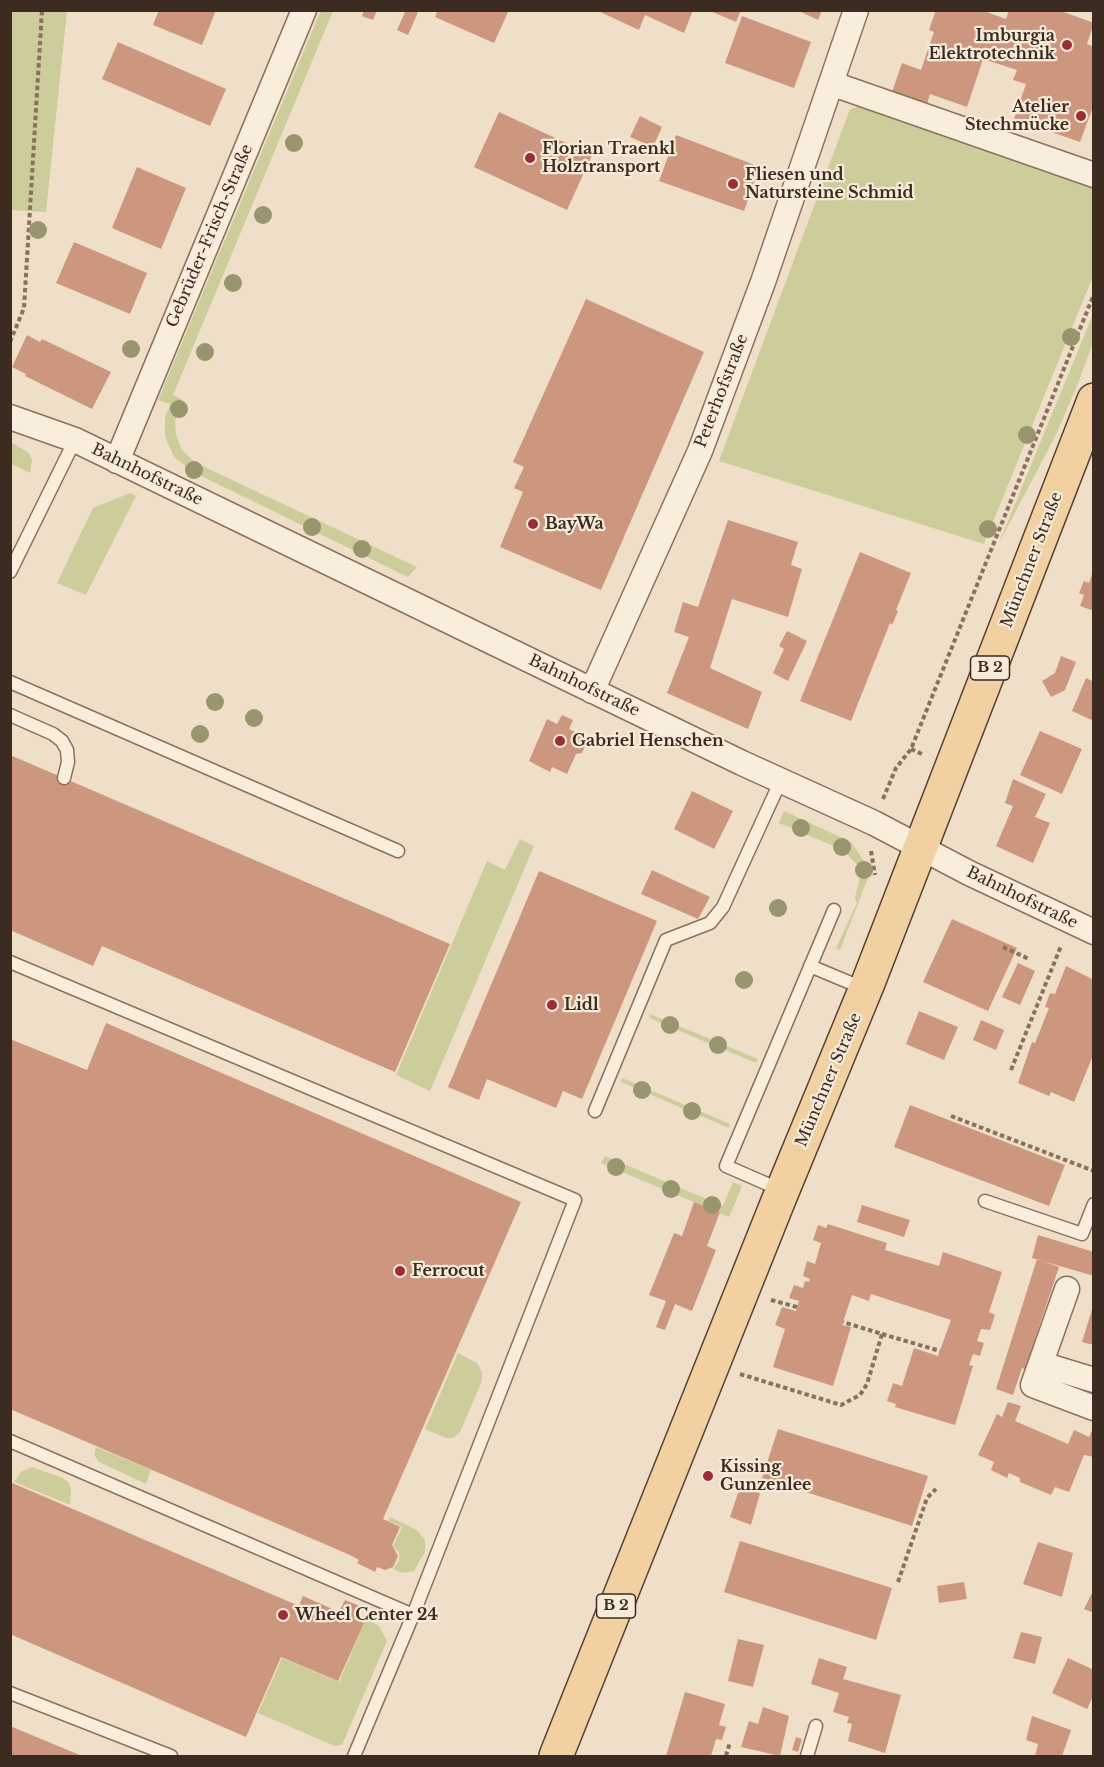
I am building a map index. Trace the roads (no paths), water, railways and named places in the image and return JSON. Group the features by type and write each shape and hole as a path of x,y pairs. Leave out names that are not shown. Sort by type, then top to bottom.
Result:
{"main road":[{"name":"Münchner Straße","path":"556,1756 866,990 1094,400"}],"street":[{"name":"Gebrüder-Frisch-Straße","path":"117,461 304,10"},
{"name":"Peterhofstraße","path":"592,691 700,451 832,84 856,10"},
{"path":"832,84 1091,171"},
{"name":"Bahnhofstraße","path":"10,417 75,440 592,691 874,823 1094,932"},
{"path":"1067,1289 1033,1385 1094,1408"},
{"path":"1041,1364 1094,1380"}],"lane":[{"name":"Bahnhofstraße","path":"10,572 75,440"},
{"path":"10,682 398,851"},
{"path":"10,715 53,734 62,741 67,750 68,762 64,778"},
{"path":"595,1110 666,940 710,923 723,907 781,780"},
{"path":"783,1191 726,1166 834,910"},
{"path":"10,962 575,1200 413,1615 354,1756"},
{"path":"810,966 866,990"},
{"path":"985,1201 1082,1234 1094,1204"},
{"path":"10,1441 413,1615"},
{"path":"10,1693 171,1756"},
{"path":"807,1756 816,1726"}],"place":[{"name":"Imburgia Elektrotechnik","path":"1067,45"},
{"name":"Atelier Stechmücke","path":"1081,116"},
{"name":"Florian Traenkl Holztransport","path":"530,158"},
{"name":"Fliesen und Natursteine Schmid","path":"733,184"},
{"name":"BayWa","path":"533,524"},
{"name":"Gabriel Henschen","path":"560,741"},
{"name":"Lidl","path":"552,1005"},
{"name":"Ferrocut","path":"400,1271"},
{"name":"Kissing Gunzenlee","path":"708,1476"},
{"name":"Wheel Center 24","path":"283,1615"}]}
